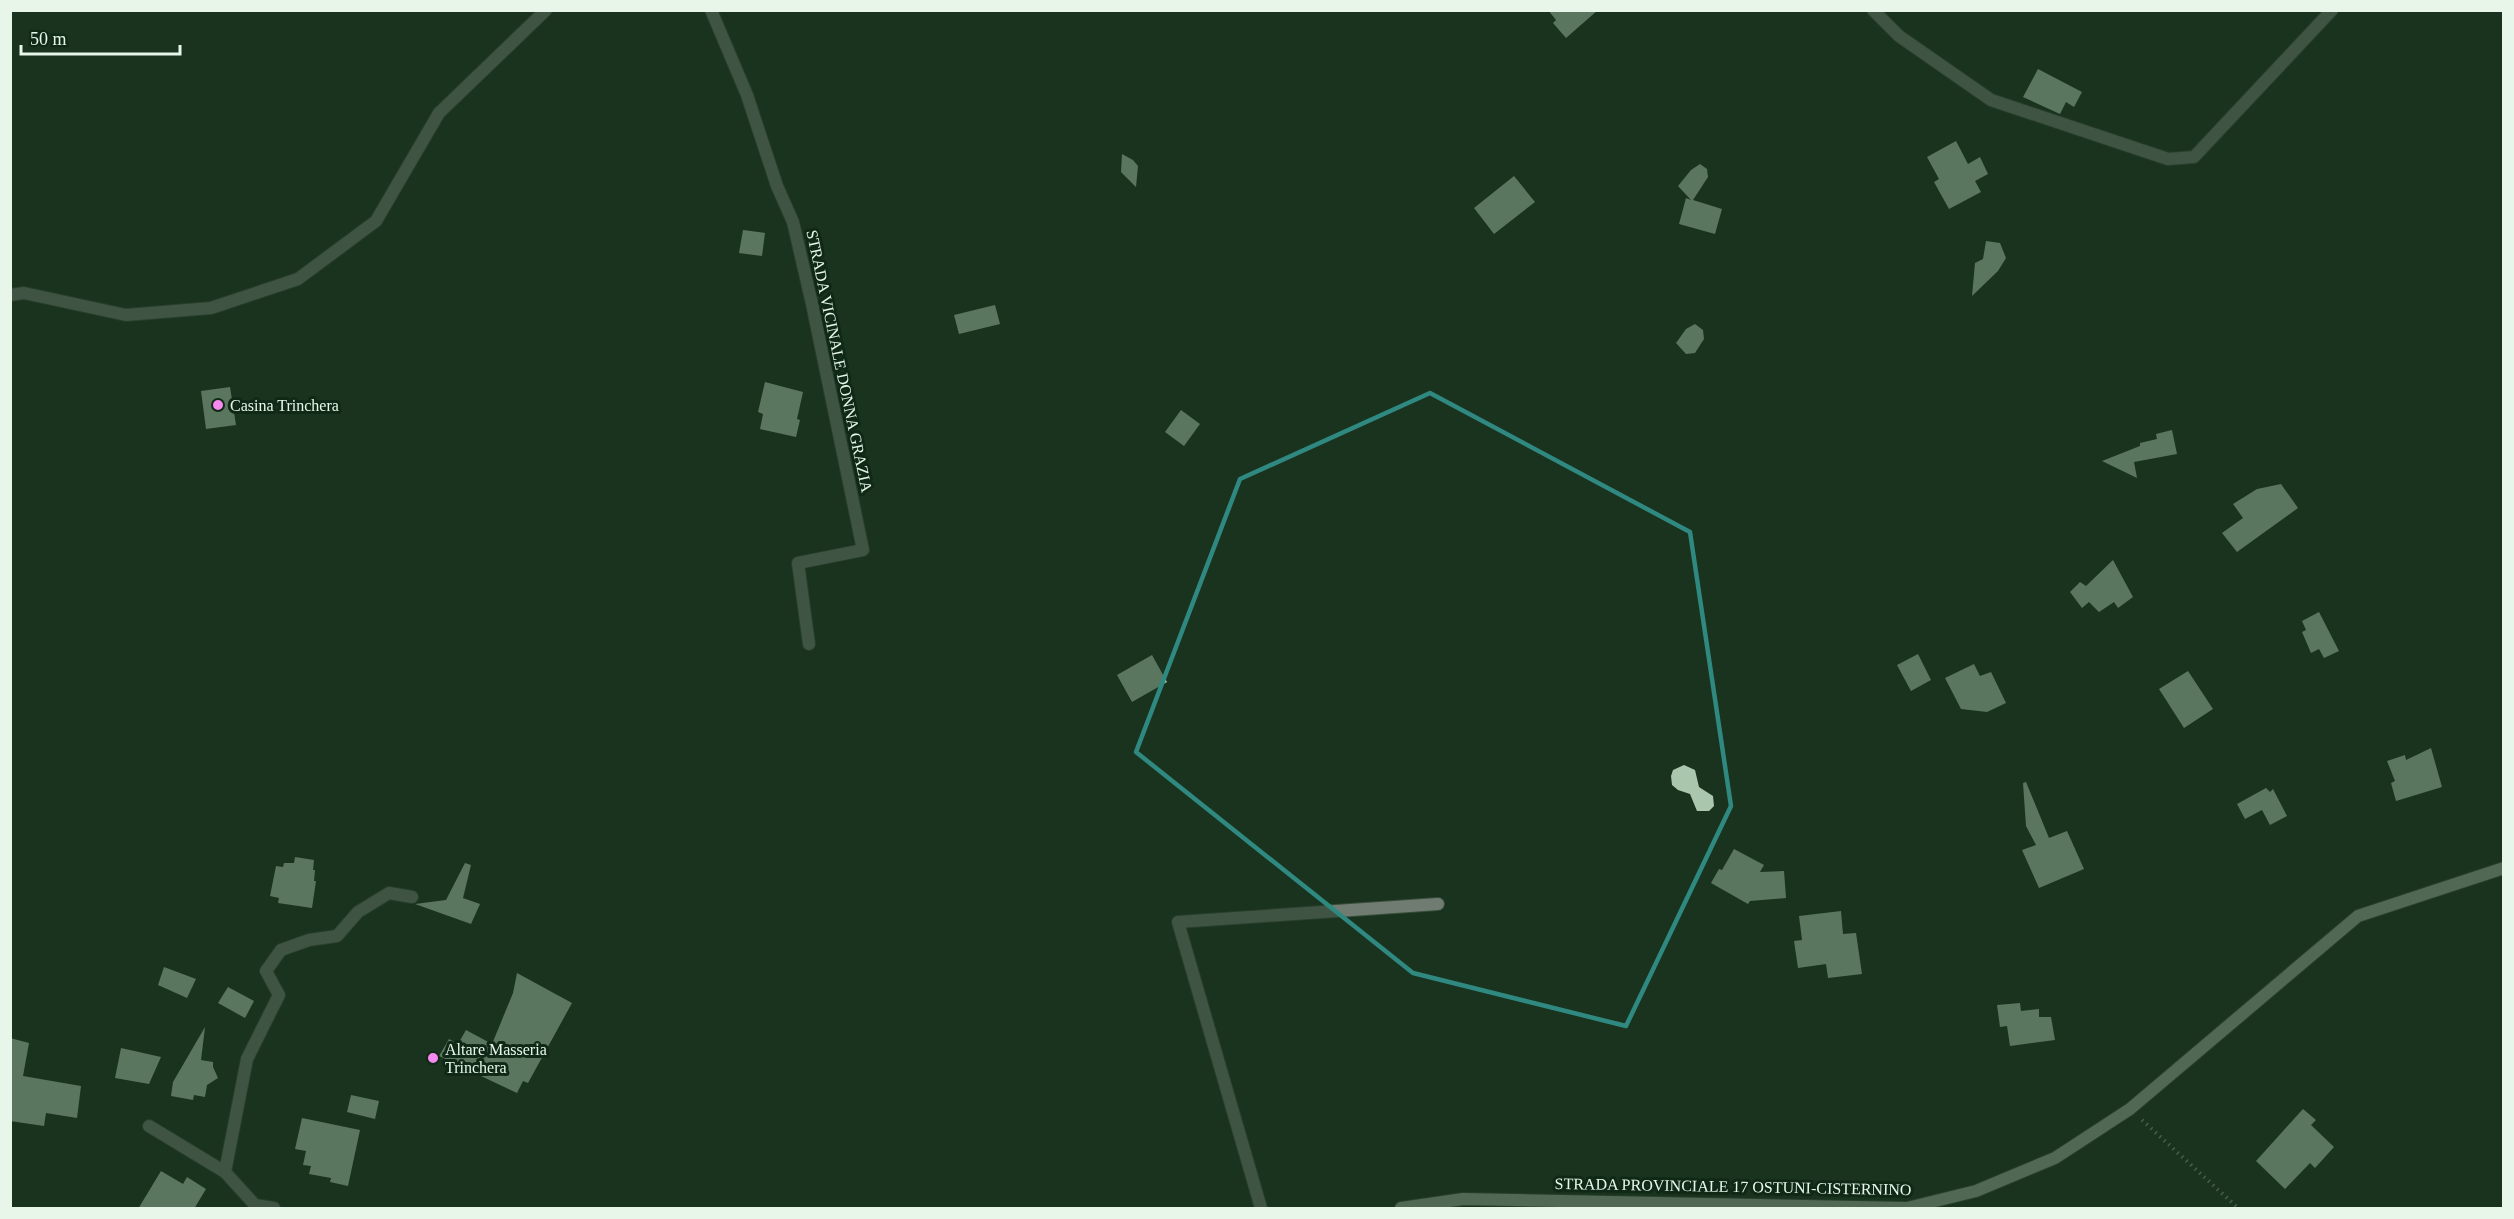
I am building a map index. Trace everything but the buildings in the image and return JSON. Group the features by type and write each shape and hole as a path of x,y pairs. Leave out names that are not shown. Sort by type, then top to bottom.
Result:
{"main road":[{"name":"STRADA PROVINCIALE 17 OSTUNI-CISTERNINO","path":"1401,1209 1463,1199 1908,1208 1976,1191 2055,1158 2130,1109 2358,916 2504,868"}],"street":[{"path":"10,295 24,293 126,315 211,308 298,279 376,221 439,113 546,10"},
{"name":"STRADA VICINALE DONNA GRAZIA","path":"711,10 747,96 777,186 793,222 862,550 798,563 809,644"},
{"path":"1873,10 1899,36 1991,100 2168,159 2194,157 2332,10"},
{"path":"225,1172 247,1059 279,995 266,971 281,950 309,940 337,936 358,912 389,893 412,897"},
{"path":"1261,1209 1178,922 1438,904"},
{"path":"148,1126 225,1172 255,1205 274,1209"}],"path":[{"path":"2130,1109 2238,1209"}],"highlighted area":[{"path":"1430,393 1690,532 1731,806 1626,1026 1413,973 1136,752 1240,479"}],"place":[{"name":"Casina Trinchera","path":"218,405"},
{"name":"Altare Masseria Trinchera","path":"433,1058"}]}
